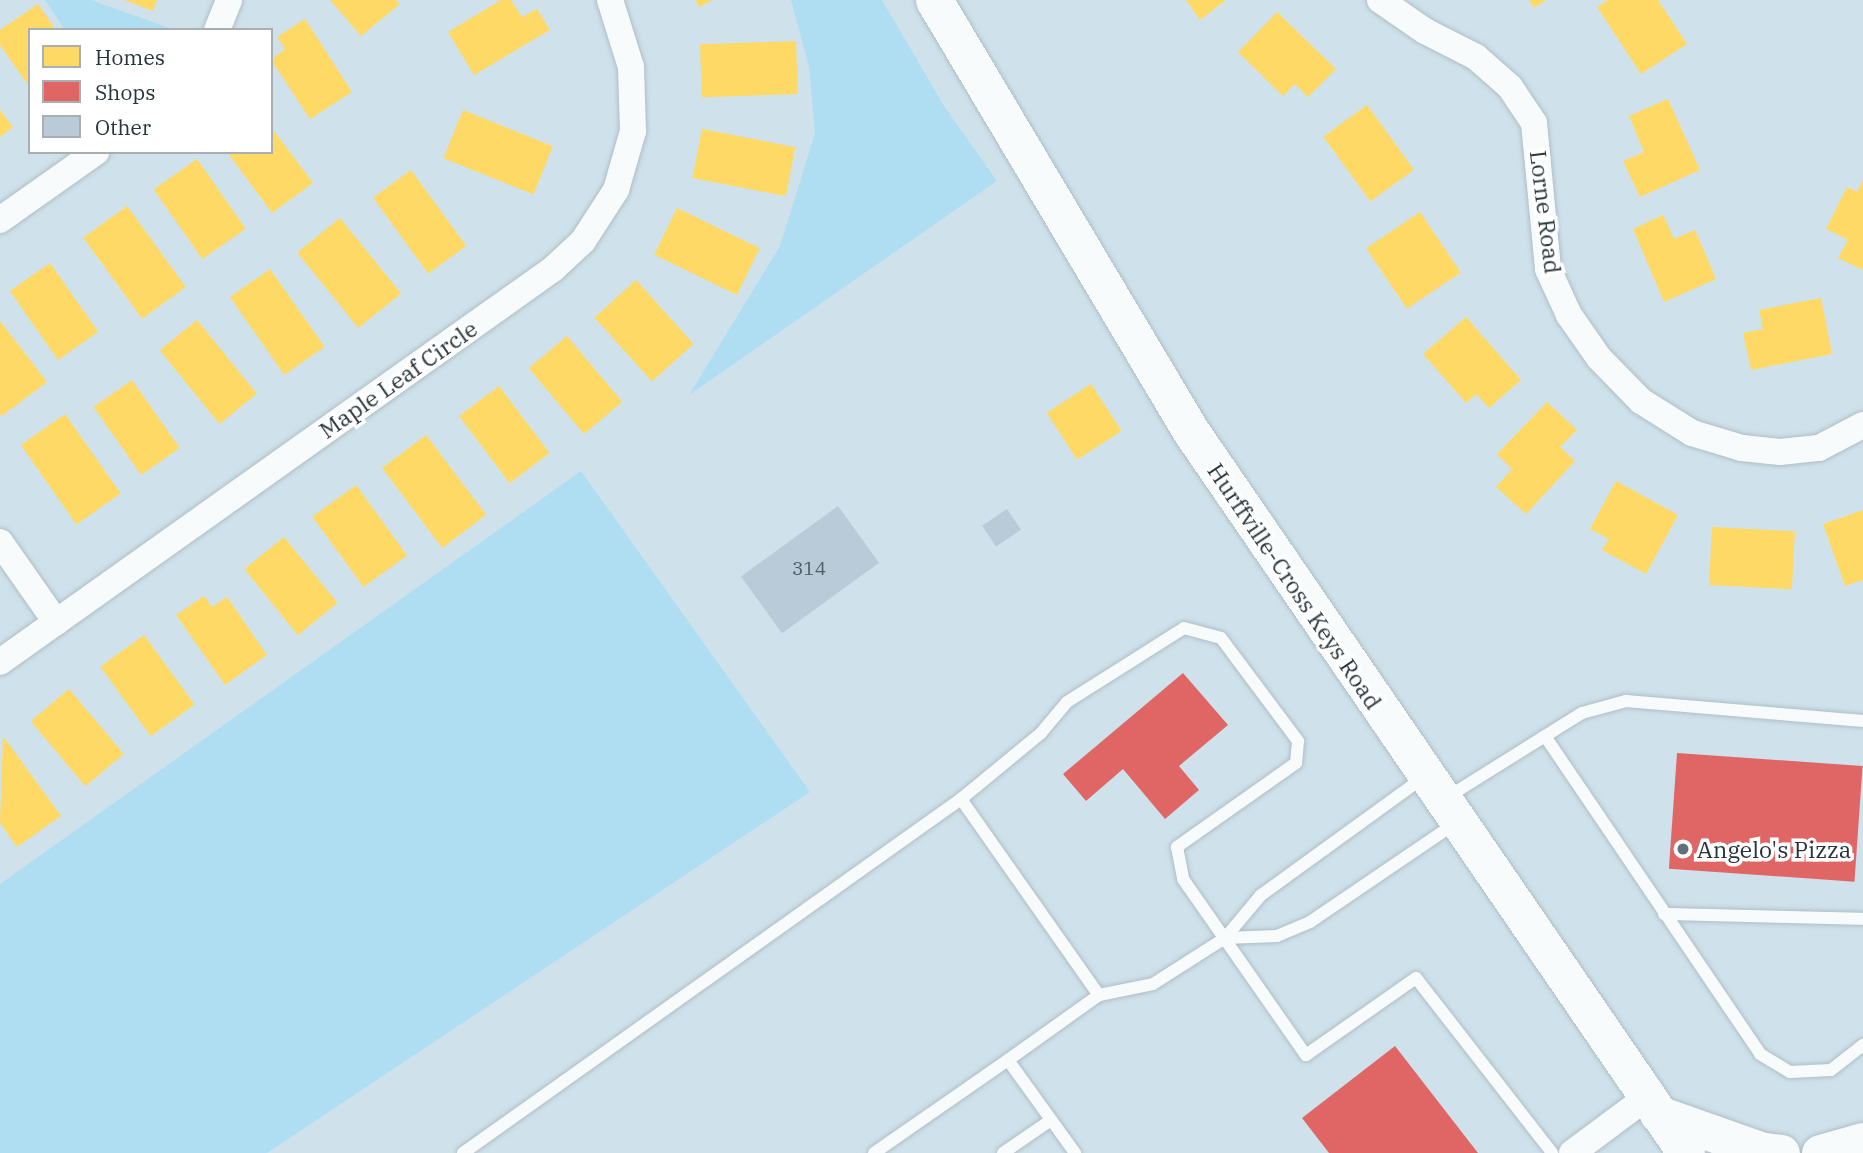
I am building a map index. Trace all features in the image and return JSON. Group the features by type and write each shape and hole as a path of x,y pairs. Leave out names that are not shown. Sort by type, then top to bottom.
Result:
{"main road":[{"name":"Hurffville-Cross Keys Road","path":"934,0 1190,430 1441,800 1686,1153"},
{"path":"1653,1106 1781,1153"},
{"path":"1820,1153 1863,1141"}],"street":[{"path":"218,28 229,0"},
{"name":"Maple Leaf Circle","path":"0,662 553,269 583,241 616,190 633,131 631,67 610,0"},
{"name":"Lorne Road","path":"1380,0 1425,31 1476,57 1510,87 1534,123 1548,269 1569,314 1599,358 1641,401 1692,433 1742,448 1780,452 1819,448 1863,425"},
{"path":"0,220 93,154"},
{"path":"0,542 56,622"},
{"path":"1572,1153 1653,1106"}],"lane":[{"path":"463,1153 961,799 1041,733 1067,702 1184,628 1221,638 1298,741 1296,763 1177,846 1183,879 1306,1055 1416,978 1552,1153"},
{"path":"874,1153 1099,995 1153,984 1226,939 1261,895 1441,800 1582,713 1626,701 1863,721"},
{"path":"1545,736 1760,1054 1790,1072 1831,1070 1863,1045"},
{"path":"961,799 1099,995"},
{"path":"1226,939 1278,936 1310,922 1441,800"},
{"path":"1664,914 1863,919"},
{"path":"1008,1060 1075,1153"},
{"path":"1003,1153 1051,1120"}],"shaded area":[{"path":"45,0 91,0 169,28 64,28"},
{"path":"791,0 882,0 944,106 997,181 689,395 780,246 815,133 809,67"},
{"path":"581,471 810,792 267,1153 0,1153 0,884"}],"building: Homes":[{"path":"124,0 157,0 153,11"},
{"path":"330,0 396,0 400,4 361,36"},
{"path":"501,0 511,0 522,17 537,9 550,30 474,75 448,32"},
{"path":"696,0 713,0 699,7"},
{"path":"1186,0 1226,0 1200,20"},
{"path":"1529,0 1546,0 1534,8"},
{"path":"1608,0 1658,0 1687,44 1641,74 1597,7"},
{"path":"38,4 55,28 28,28 28,85 0,45 0,30"},
{"path":"1277,12 1336,69 1308,97 1295,84 1283,96 1238,52"},
{"path":"305,19 352,92 310,119 273,63 273,58 285,49 277,37"},
{"path":"796,41 798,94 702,97 700,44"},
{"path":"1668,99 1700,170 1640,197 1623,161 1644,152 1629,116"},
{"path":"1367,105 1414,170 1370,201 1323,137"},
{"path":"0,110 13,127 0,137"},
{"path":"463,110 553,146 533,195 444,158"},
{"path":"702,129 795,147 786,196 692,178"},
{"path":"273,130 313,183 272,213 228,154 273,154"},
{"path":"197,159 246,229 202,259 154,189"},
{"path":"411,170 466,246 428,274 373,198"},
{"path":"1863,180 1863,270 1838,258 1848,240 1826,229 1847,187 1857,192"},
{"path":"127,206 186,287 142,319 83,238"},
{"path":"677,208 760,248 737,295 654,255"},
{"path":"1420,212 1461,273 1407,309 1366,248"},
{"path":"1663,215 1674,239 1695,230 1716,279 1664,302 1633,229"},
{"path":"340,218 401,293 358,328 297,253"},
{"path":"50,263 98,332 58,360 10,291"},
{"path":"270,269 324,347 284,375 230,297"},
{"path":"636,280 694,344 652,381 594,317"},
{"path":"1821,298 1832,354 1751,370 1743,333 1763,329 1759,310"},
{"path":"1466,317 1521,380 1489,408 1476,394 1466,403 1423,354"},
{"path":"197,320 257,394 219,424 160,350"},
{"path":"0,321 47,382 2,416 0,414"},
{"path":"567,336 622,402 584,434 529,368"},
{"path":"132,380 180,448 141,475 93,407"},
{"path":"1091,384 1121,431 1077,460 1047,413"},
{"path":"499,386 550,453 510,483 459,416"},
{"path":"1547,402 1577,430 1560,447 1575,461 1526,514 1496,487 1512,469 1497,454"},
{"path":"65,414 121,493 76,524 21,445"},
{"path":"426,435 486,515 442,548 382,468"},
{"path":"1616,481 1678,515 1646,574 1602,550 1609,539 1590,529"},
{"path":"356,485 407,555 363,587 312,517"},
{"path":"1863,510 1863,580 1845,586 1823,524"},
{"path":"1712,527 1795,531 1792,589 1709,585"},
{"path":"284,537 337,603 298,635 244,569"},
{"path":"204,596 212,607 227,597 267,655 225,685 176,615"},
{"path":"144,635 195,705 151,736 100,667"},
{"path":"69,689 124,754 85,786 31,721"},
{"path":"3,736 61,816 17,847 0,823"}],"building: Shops":[{"path":"1183,673 1228,725 1179,766 1199,790 1165,819 1123,769 1086,801 1063,774"},
{"path":"1677,753 1863,766 1854,882 1669,869"},
{"path":"1395,1046 1478,1153 1329,1153 1302,1118"}],"building: Other":[{"path":"838,506 879,563 782,633 741,577"},
{"path":"1007,509 1021,530 996,547 982,526"}],"place":[{"name":"Angelo's Pizza","path":"1683,849"}]}
